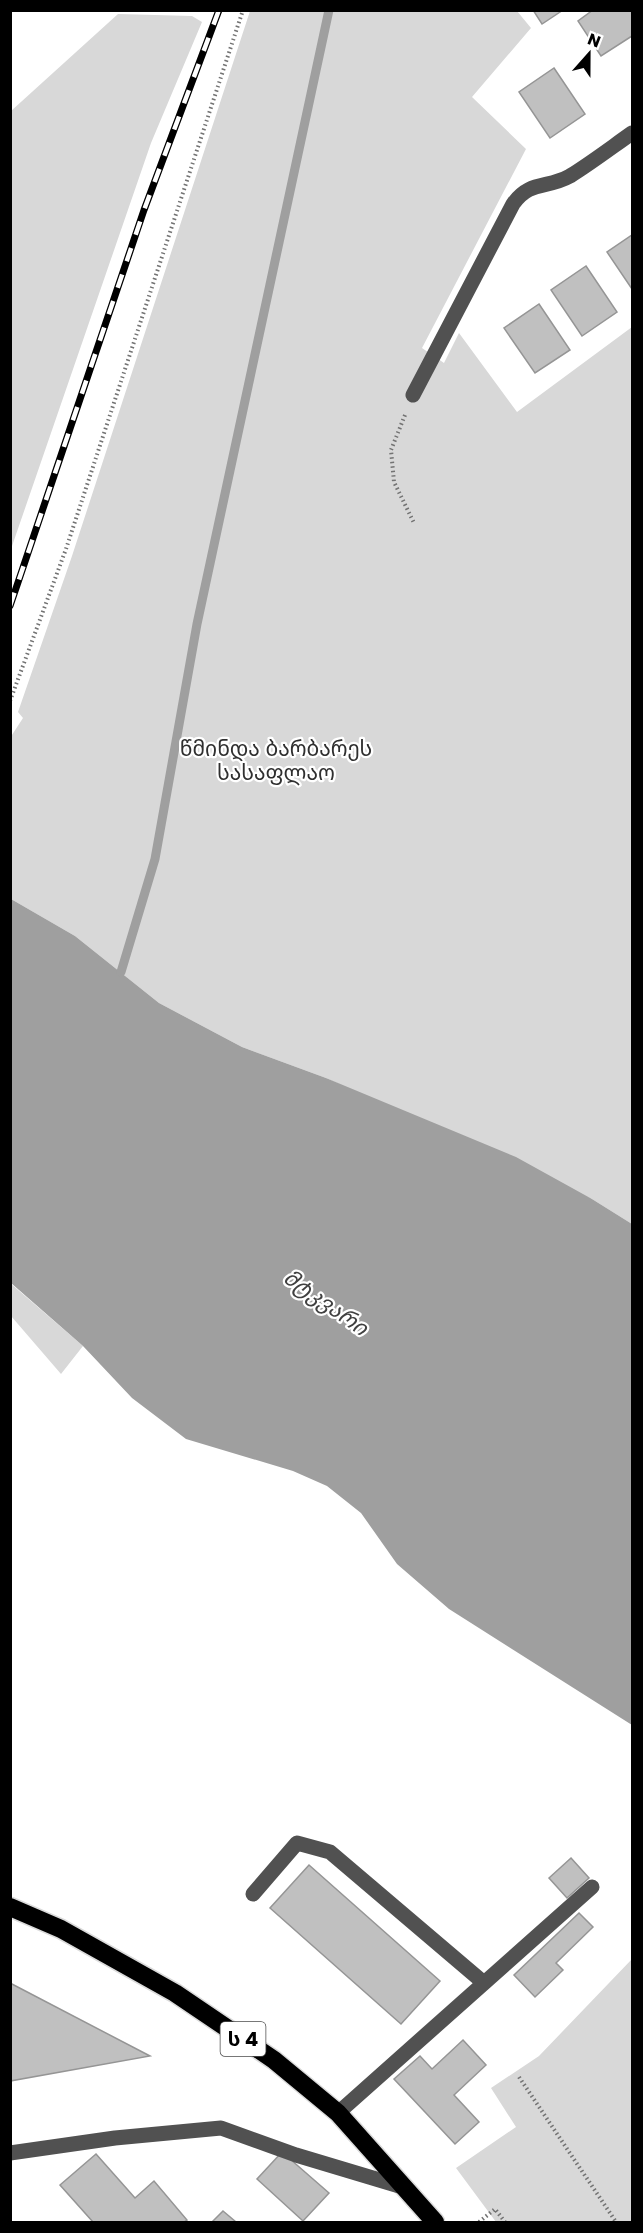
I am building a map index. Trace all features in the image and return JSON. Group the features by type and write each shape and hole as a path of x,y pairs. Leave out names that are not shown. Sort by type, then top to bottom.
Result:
{"highway":[{"name":"ს 4","path":"10,1907 61,1929 175,1993 274,2061 338,2113 435,2223"}],"street":[{"path":"413,395 520,193 531,187 548,185 569,176 633,133"},
{"path":"253,1894 297,1843 330,1852 484,1983"},
{"path":"338,2113 592,1887"},
{"path":"10,2153 115,2138 221,2128 296,2155 406,2188"}],"path":[{"path":"10,701 66,549 243,10"},
{"path":"413,395 391,450 394,482 414,523"},
{"path":"519,2077 616,2223"},
{"path":"479,2223 495,2209 505,2223"}],"green space":[{"name":"წმინდა ბარბარეს სასაფლაო","path":"250,11 517,11 531,28 472,97 526,149 422,348 444,363 459,333 517,412 632,327 632,1224 592,1199 326,1078 242,1047 159,1003 75,936 11,899 10,738 23,718 18,712 72,556"},
{"path":"118,14 192,16 202,22 151,143 11,549 11,111"},
{"path":"10,1283 83,1346 61,1374 11,1316"},
{"path":"632,1959 632,2222 496,2222 456,2168 516,2127 491,2088 539,2056"}],"water":[{"name":"მტკვარი","path":"11,899 75,936 159,1003 242,1047 326,1078 516,1157 632,1224 632,1725 449,1609 397,1564 361,1513 327,1486 293,1471 186,1439 132,1398 83,1346 11,1283"}],"building":[{"path":"533,10 563,10 542,24"},
{"path":"593,10 632,10 632,36 601,56 578,21"},
{"path":"554,68 585,114 550,138 519,92"},
{"path":"632,235 632,289 607,252"},
{"path":"586,266 617,312 582,336 551,290"},
{"path":"539,304 570,350 535,373 504,328"},
{"path":"571,1858 589,1878 567,1898 549,1878"},
{"path":"309,1865 440,1981 401,2024 270,1908"},
{"path":"579,1913 593,1927 556,1963 563,1970 535,1997 514,1975"},
{"path":"10,1983 150,2056 10,2081"},
{"path":"463,2040 486,2065 454,2095 479,2122 455,2144 394,2079 420,2056 432,2069"},
{"path":"282,2152 329,2193 303,2221 257,2179"},
{"path":"96,2154 135,2198 154,2181 187,2220 184,2222 93,2222 60,2185"},
{"path":"223,2211 236,2222 212,2222"}],"waterway":[{"path":"121,972 155,859 197,624 329,10"}],"railway":[{"path":"10,606 144,210 219,10"}]}
